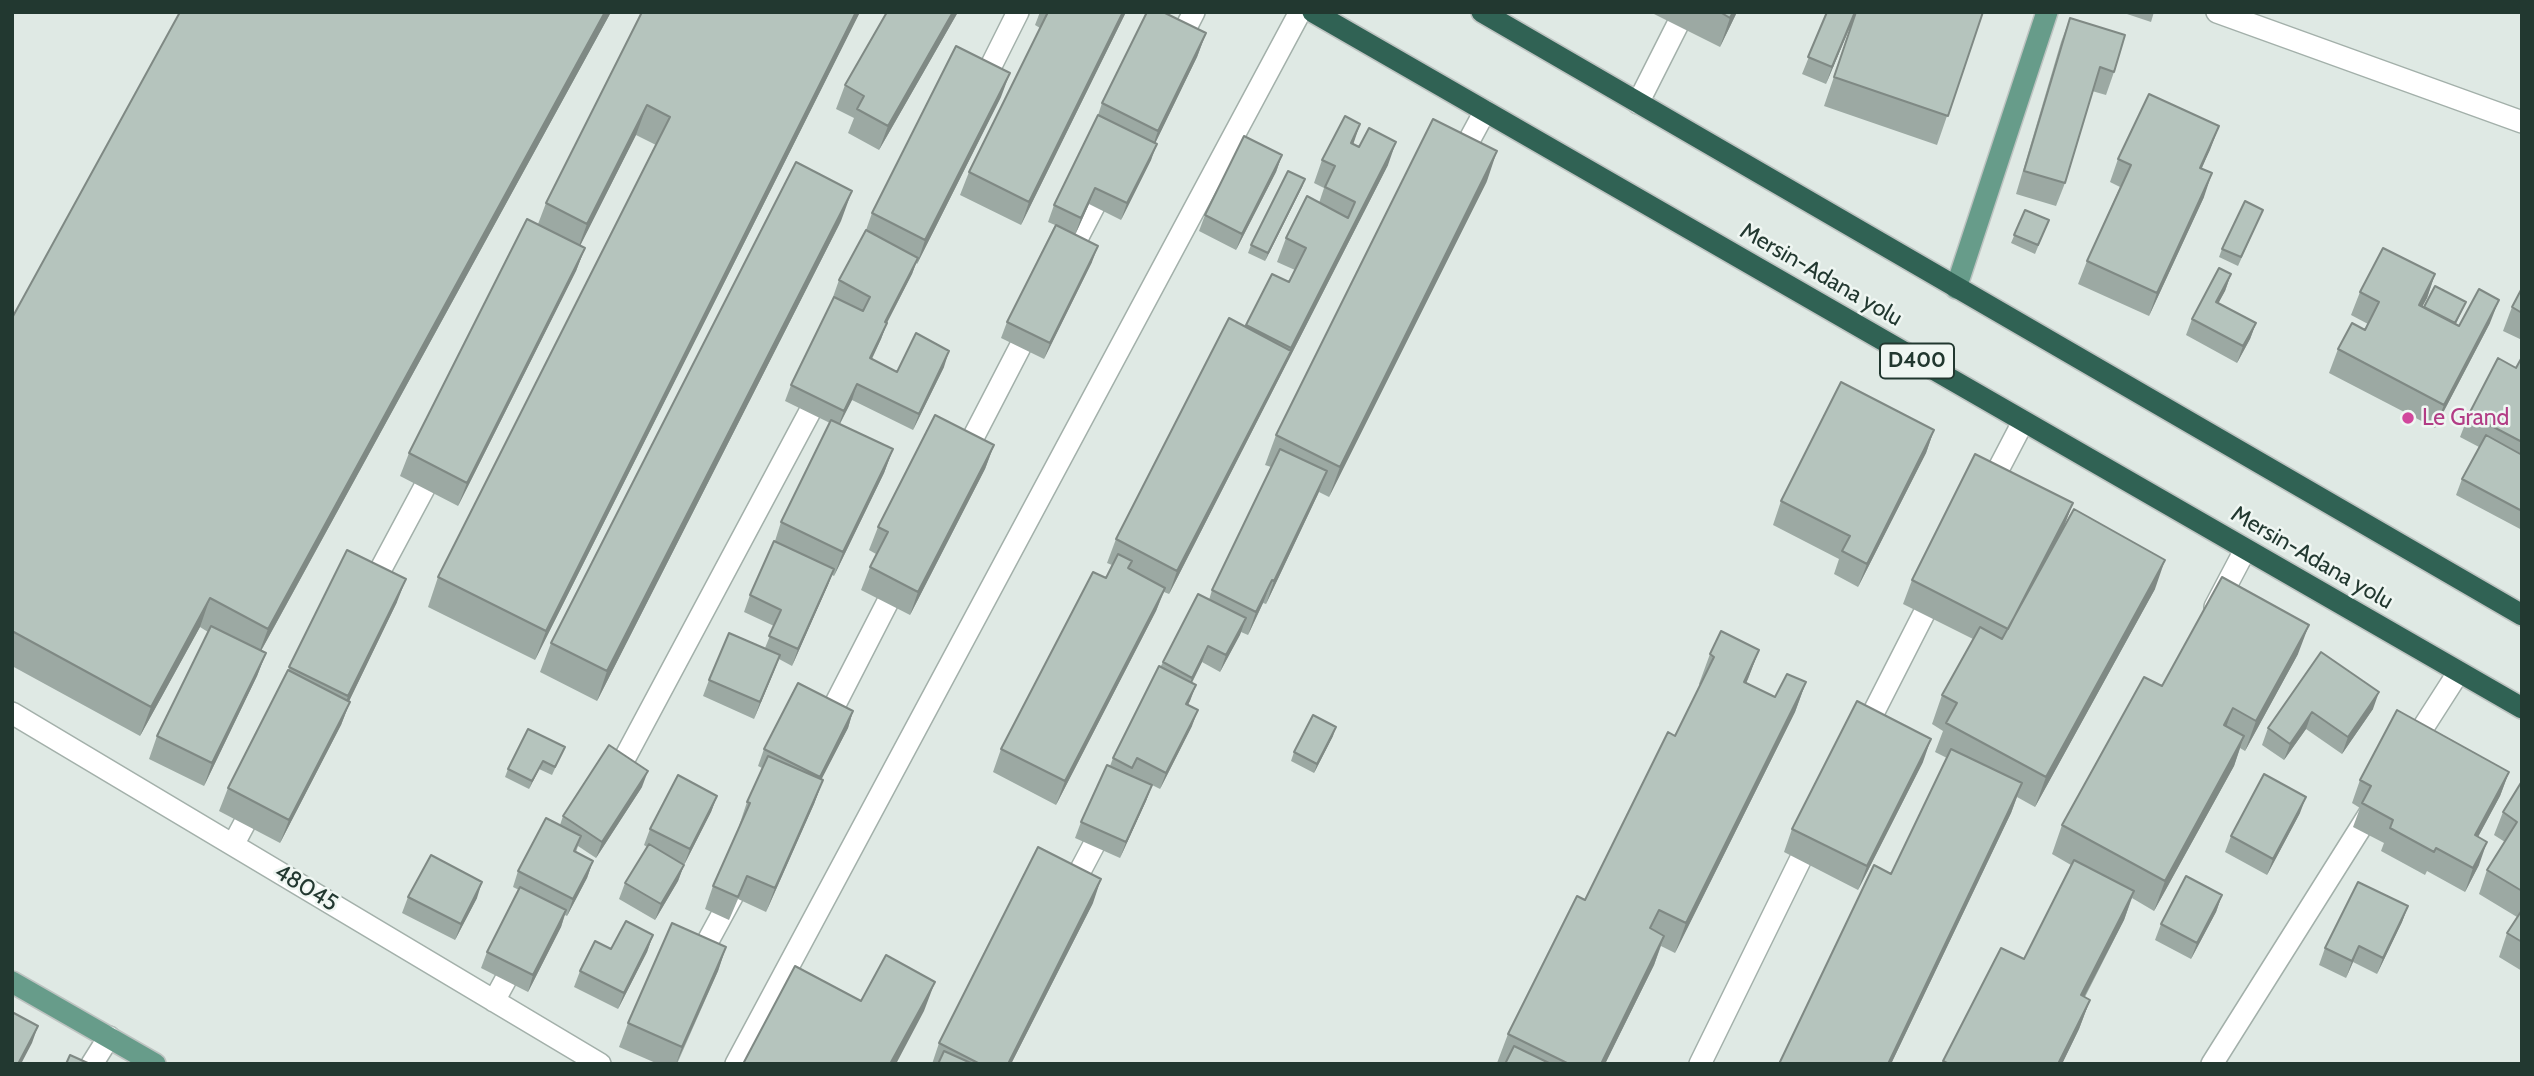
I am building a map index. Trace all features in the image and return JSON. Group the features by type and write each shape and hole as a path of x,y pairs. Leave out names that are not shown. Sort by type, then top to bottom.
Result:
{"highway":[{"name":"Mersin-Adana yolu","path":"1313,12 2522,708"},
{"path":"1482,12 2522,615"}],"main road":[{"path":"1956,288 2048,12"},
{"path":"12,982 155,1064"}],"street":[{"path":"970,107 1018,12"},
{"path":"1169,61 1194,12"},
{"path":"736,1064 1300,12"},
{"path":"1639,103 1684,12"},
{"path":"2217,12 2522,122"},
{"path":"1446,185 1485,111"},
{"path":"1054,282 1118,159"},
{"path":"952,478 1041,306"},
{"path":"606,792 831,374"},
{"path":"1978,508 2023,422"},
{"path":"356,614 447,445"},
{"path":"2206,623 2245,550"},
{"path":"812,747 908,564"},
{"path":"1852,756 1946,570"},
{"path":"2400,765 2458,673"},
{"name":"48045","path":"12,713 600,1064"},
{"path":"233,845 266,784"},
{"path":"2212,1064 2385,788"},
{"path":"1061,905 1113,808"},
{"path":"1700,1064 1821,817"},
{"path":"688,979 740,881"},
{"path":"494,1001 527,940"},
{"path":"92,1064 109,1037"}],"building":[{"path":"180,12 605,12 268,629 210,598 151,707 12,631 12,318"},
{"path":"642,12 856,12 546,631 438,577 670,117 647,105 587,224 546,203"},
{"path":"887,12 953,12 888,126 857,109 864,96 845,85"},
{"path":"1048,12 1123,12 1029,202 969,172"},
{"path":"1147,12 1163,12 1206,33 1158,131 1102,103"},
{"path":"1720,12 1733,12 1730,18"},
{"path":"1827,12 1855,12 1832,67 1808,57"},
{"path":"1856,12 1983,12 1948,116 1834,77"},
{"path":"2070,18 2125,35 2114,72 2100,67 2065,183 2024,171"},
{"path":"956,46 1010,73 925,240 872,213"},
{"path":"2149,94 2219,126 2200,168 2212,173 2157,293 2087,261 2131,165 2118,159"},
{"path":"1098,115 1157,144 1127,203 1095,188 1081,218 1054,205"},
{"path":"1345,116 1360,124 1351,143 1359,147 1369,128 1396,142 1291,348 1246,325 1272,274 1289,282 1306,248 1286,238 1307,196 1348,218 1355,202 1325,187 1335,166 1322,160"},
{"path":"1433,119 1497,151 1340,467 1276,435"},
{"path":"1244,136 1282,155 1242,234 1205,215"},
{"path":"796,162 852,191 607,671 551,643"},
{"path":"1288,171 1305,179 1268,253 1251,245"},
{"path":"2245,201 2263,210 2241,257 2222,249"},
{"path":"2025,210 2049,220 2038,245 2014,235"},
{"path":"527,219 585,248 467,483 409,453"},
{"path":"1056,225 1098,246 1050,343 1007,322"},
{"path":"866,230 918,258 870,358 897,372 916,333 949,351 919,414 857,384 844,411 791,385 834,297 863,311 870,297 839,280"},
{"path":"2383,248 2435,274 2419,305 2459,326 2479,289 2499,300 2444,405 2338,349 2352,323 2365,330 2379,302 2360,292"},
{"path":"2219,268 2231,274 2216,302 2256,323 2243,346 2192,319"},
{"path":"2435,286 2466,302 2455,323 2424,307"},
{"path":"2522,288 2522,313 2512,307"},
{"path":"1229,318 1291,351 1177,571 1116,539"},
{"path":"2522,357 2522,442 2469,414 2498,358 2516,368"},
{"path":"1841,382 1934,430 1867,564 1842,551 1850,536 1781,501"},
{"path":"935,415 994,445 918,592 870,567 888,532 878,527"},
{"path":"831,420 893,449 843,552 781,522"},
{"path":"2486,435 2522,455 2522,511 2462,479"},
{"path":"1280,449 1327,471 1274,581 1272,580 1256,612 1212,590"},
{"path":"1975,454 2073,503 2008,629 1912,580"},
{"path":"2074,509 2165,560 2046,777 1946,723 1957,703 1942,695 1980,627 2002,639"},
{"path":"774,541 834,569 798,649 769,636 781,610 750,595"},
{"path":"347,550 406,579 348,696 289,667"},
{"path":"1118,554 1132,561 1128,568 1165,588 1065,781 1001,749 1093,572 1106,578"},
{"path":"2222,577 2309,625 2256,721 2233,708 2224,725 2244,736 2165,881 2062,825 2144,677 2162,686"},
{"path":"1198,594 1246,618 1226,655 1208,646 1192,678 1163,662"},
{"path":"211,626 266,653 212,763 157,736"},
{"path":"1721,631 1759,650 1744,682 1775,697 1787,674 1806,682 1686,923 1659,910 1650,928 1664,936 1601,1064 1569,1064 1508,1034 1577,896 1585,900 1668,732 1675,736 1714,657 1710,654"},
{"path":"729,633 780,655 760,702 709,680"},
{"path":"2321,652 2379,692 2348,737 2312,712 2290,744 2268,728"},
{"path":"1159,666 1196,685 1186,704 1198,710 1166,773 1137,758 1132,768 1113,758"},
{"path":"288,670 350,702 289,820 228,788"},
{"path":"798,683 853,711 820,777 764,749"},
{"path":"1857,701 1931,739 1867,866 1792,829"},
{"path":"2397,710 2509,772 2475,835 2487,842 2473,868 2436,848 2434,852 2390,828 2393,820 2362,803 2371,786 2360,780"},
{"path":"1313,715 1336,727 1317,764 1294,752"},
{"path":"528,729 565,747 555,767 543,761 532,781 508,769"},
{"path":"609,745 648,771 602,842 563,816"},
{"path":"1951,749 2022,783 1888,1064 1779,1064 1874,865 1891,874"},
{"path":"768,756 823,780 775,888 747,876 738,897 713,886"},
{"path":"1107,765 1152,785 1126,842 1081,822"},
{"path":"2264,774 2306,797 2273,859 2231,836"},
{"path":"678,775 717,796 690,849 650,829"},
{"path":"2522,781 2522,891 2487,870 2517,822 2503,812"},
{"path":"546,818 581,836 574,851 593,861 573,899 518,871"},
{"path":"649,844 684,865 661,904 625,883"},
{"path":"1038,847 1101,879 1008,1064 980,1064 939,1043"},
{"path":"431,855 482,882 461,924 408,897"},
{"path":"2074,860 2134,891 2081,995 2090,1000 2058,1064 1949,1064 1943,1061 2001,948 2024,959"},
{"path":"2186,876 2222,895 2197,943 2161,924"},
{"path":"2358,882 2408,906 2383,958 2359,946 2352,961 2325,948"},
{"path":"520,887 566,910 533,975 487,952"},
{"path":"2522,910 2522,942 2507,933"},
{"path":"626,921 653,935 624,993 580,971 595,941 611,949"},
{"path":"672,923 726,947 682,1047 628,1023"},
{"path":"886,955 935,982 890,1064 743,1064 795,966 861,1001"},
{"path":"12,1012 38,1026 18,1064 12,1064"},
{"path":"1514,1046 1551,1064 1505,1064"},
{"path":"944,1051 973,1064 938,1064"},
{"path":"70,1055 90,1064 66,1064"}],"place":[{"name":"Le Grand","path":"2408,418"}]}
